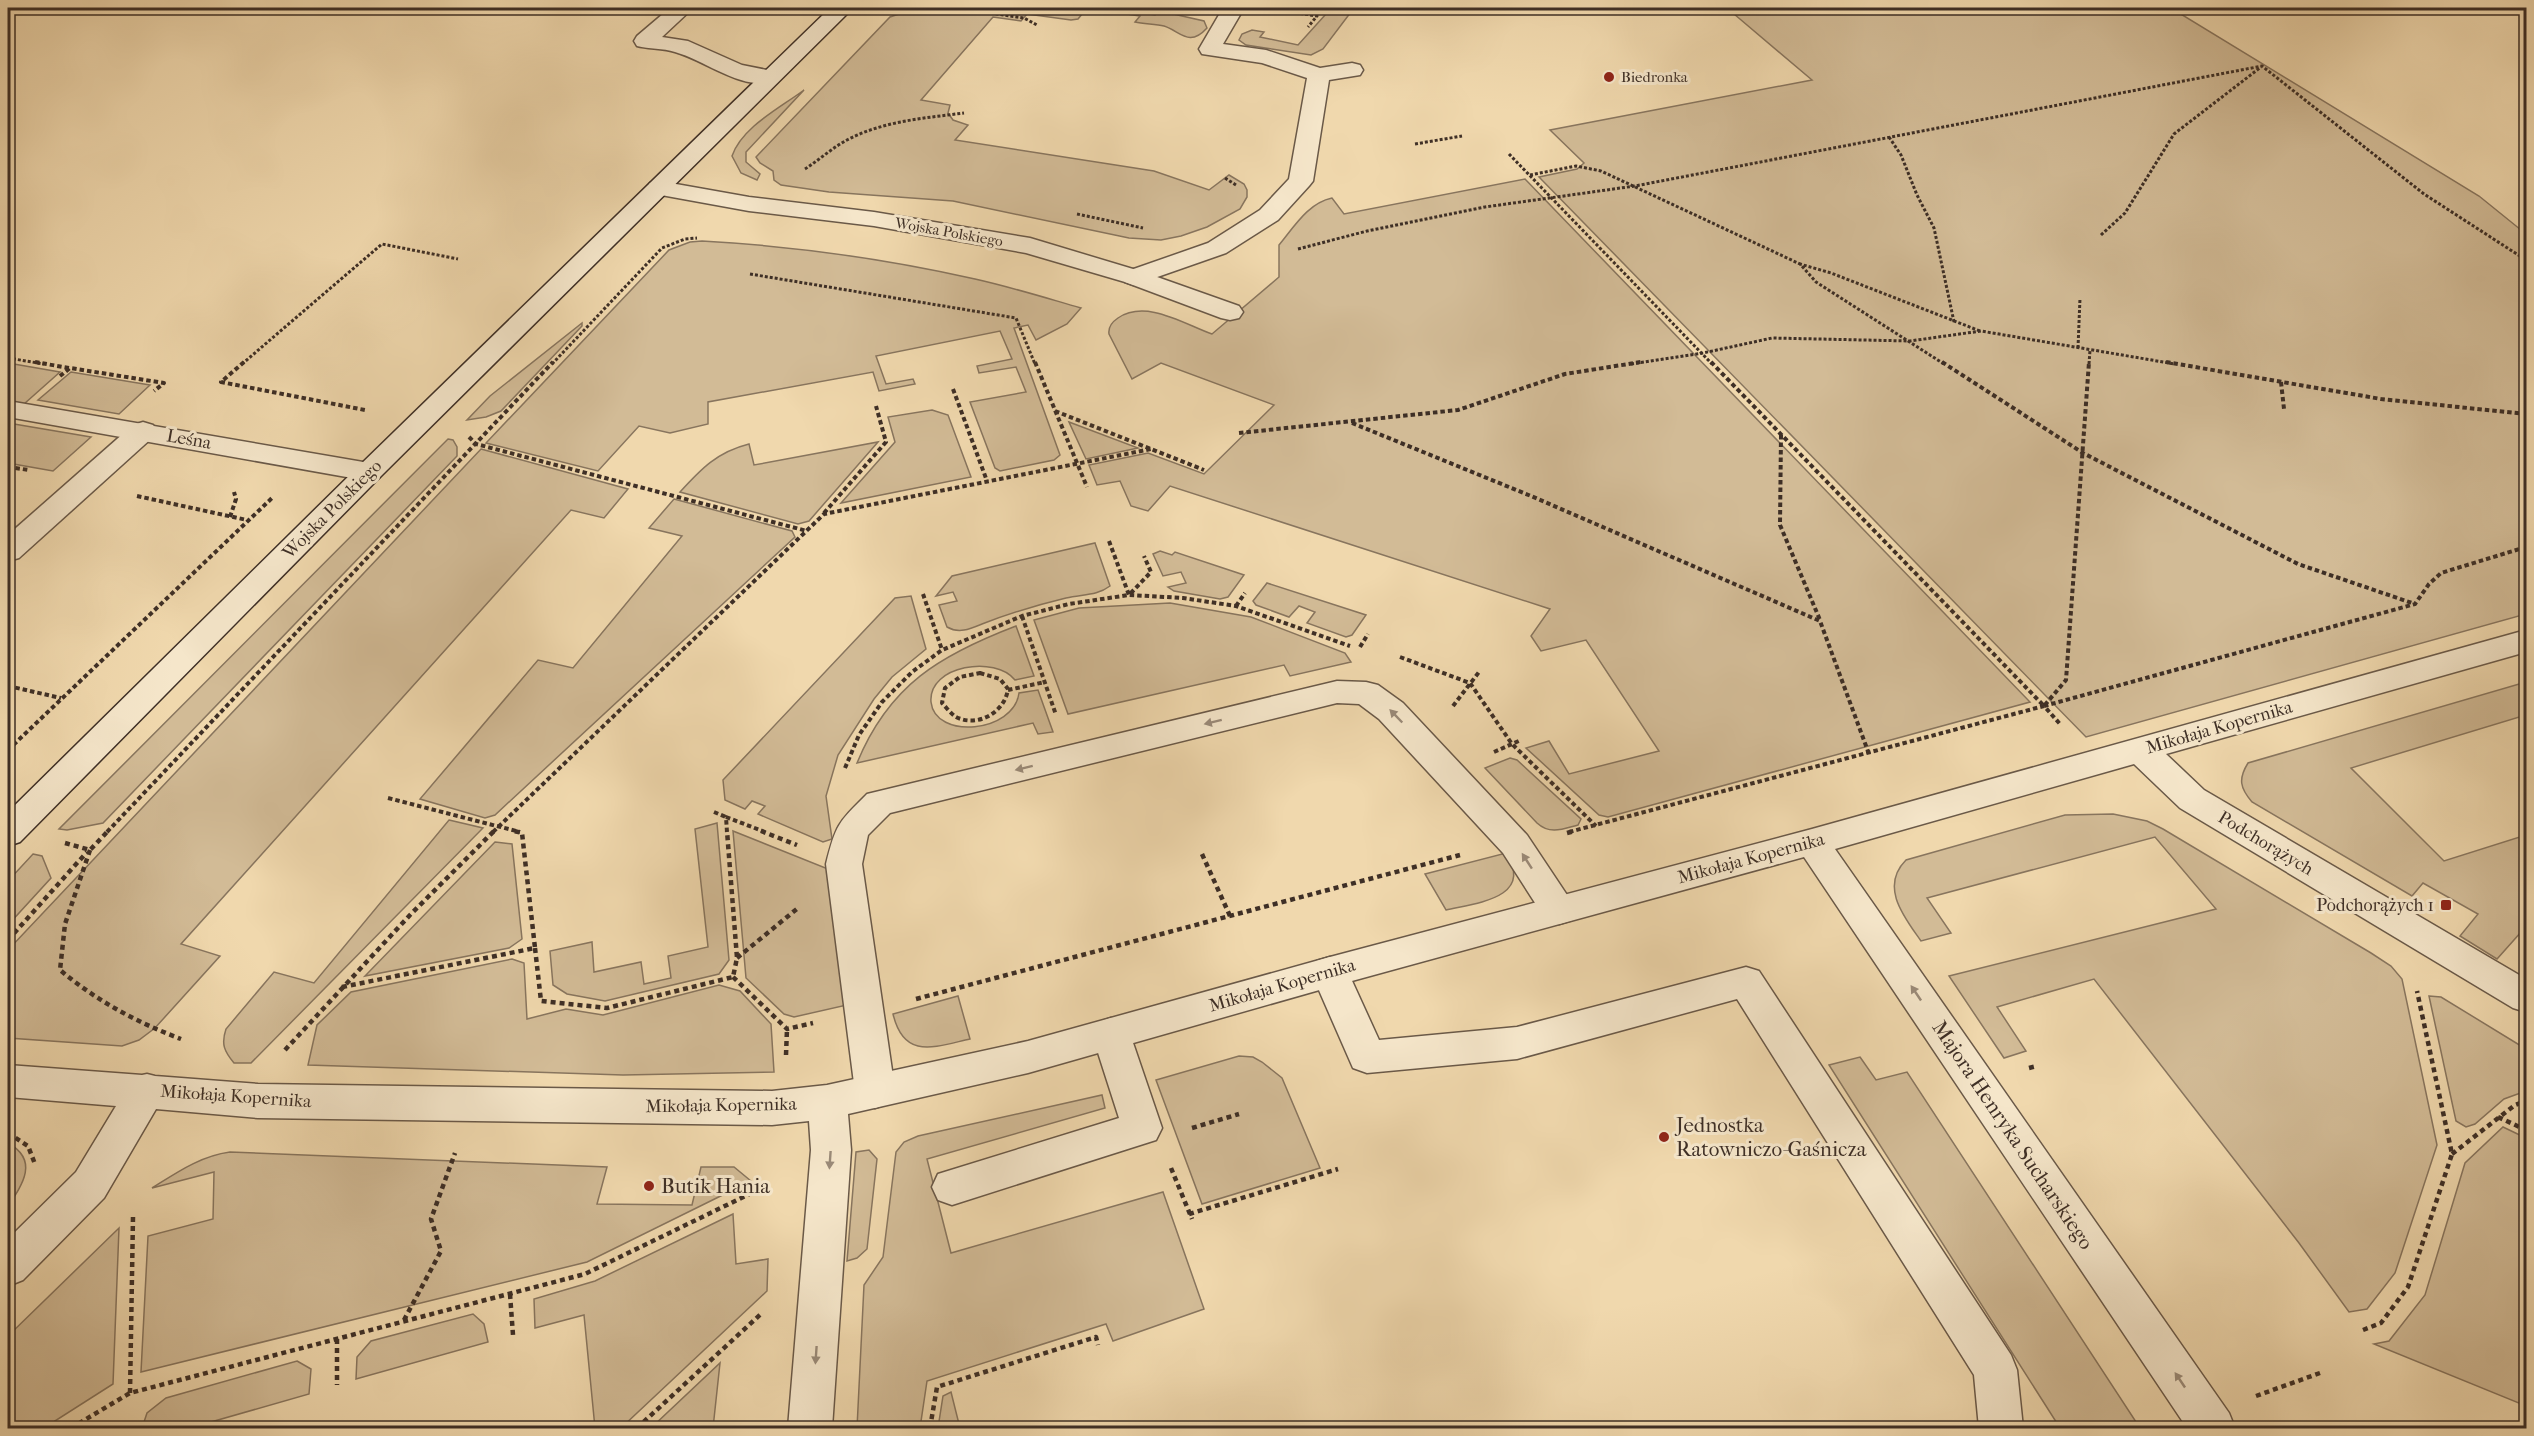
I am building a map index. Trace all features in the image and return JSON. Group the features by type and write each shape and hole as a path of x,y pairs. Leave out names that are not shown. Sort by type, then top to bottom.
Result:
{"street":[{"path":"682,8 645,41 680,46 736,71 769,77"},
{"name":"Wojska Polskiego","path":"8,833 369,472 769,77 842,8"},
{"path":"1233,8 1210,49 1266,57 1319,75 1352,70"},
{"path":"1134,277 1217,248 1269,215 1301,181 1319,75"},
{"name":"Wojska Polskiego","path":"659,188 749,204 874,219 964,233 1030,246 1134,277 1230,312"},
{"name":"Leśna","path":"8,409 143,430 369,472"},
{"path":"8,551 143,430"},
{"name":"Mikołaja Kopernika","path":"8,1081 147,1090 258,1101 772,1108 827,1102 1028,1057 1330,972 1812,842 2526,642"},
{"path":"875,1091 844,864 852,830 879,803 1337,692 1366,693 1391,711 1515,844 1558,910"},
{"name":"Podchorążych","path":"2139,749 2192,799 2526,997"},
{"name":"Majora Henryka Sucharskiego","path":"1812,842 2213,1428"},
{"path":"1330,972 1367,1057 1517,1043 1746,982 1995,1370 2001,1428"},
{"path":"952,1186 1142,1128 1111,1034"},
{"path":"8,1267 90,1185 147,1090"},
{"path":"810,1428 831,1150 827,1102"}],"path":[{"path":"956,8 1024,18 1037,25"},
{"path":"2101,235 2125,213 2174,134 2262,66"},
{"path":"1217,248 1277,255 1339,237 1418,219 1550,196 1635,186 2262,66 2424,194 2526,260"},
{"path":"801,172 846,141 872,130 917,119 964,114"},
{"path":"1415,144 1462,136"},
{"path":"1889,137 1901,155 1917,195 1935,228 1954,322"},
{"path":"1509,154 2096,762"},
{"path":"1529,175 1576,166 1601,171 1748,237 1800,264 1831,273 1981,331 2381,399 2526,414"},
{"path":"8,940 90,850 662,249 685,239 706,238"},
{"path":"365,410 221,382 382,244 458,259"},
{"path":"1800,264 1816,282 2083,453 2298,564 2415,604"},
{"path":"750,274 1016,318 1087,487"},
{"path":"2078,348 2080,298"},
{"path":"1239,433 1458,410 1565,374 1703,353 1772,338 1910,341 1981,331"},
{"path":"2044,706 2066,680 2090,350"},
{"path":"8,358 70,368"},
{"path":"2282,382 2284,409"},
{"path":"953,389 987,481"},
{"path":"280,1056 341,987 498,826 824,514 886,442 876,406"},
{"path":"1055,411 1204,470"},
{"path":"1351,423 1531,496 1820,621"},
{"path":"1781,435 1780,525 1820,621 1869,754"},
{"path":"476,444 808,531"},
{"path":"824,514 1151,449"},
{"path":"8,750 273,497"},
{"path":"1109,541 1129,595"},
{"path":"787,1029 864,1013 1484,849 1596,827 2415,604 2429,584 2441,573 2526,547"},
{"path":"1129,595 1151,572 1144,556"},
{"path":"1236,606 1245,593"},
{"path":"923,594 942,650"},
{"path":"852,830 845,796 844,770 859,735 882,702 912,672 942,650 1022,616 1069,604 1129,595 1183,598 1236,606 1369,651"},
{"path":"1022,616 1070,756"},
{"path":"1358,649 1368,634"},
{"path":"1391,655 1470,683 1512,744 1596,827"},
{"path":"969,674 990,674 1005,683 1008,690 1005,706 997,713 975,720 953,716 946,711 942,703 945,688 951,682 969,674"},
{"path":"1008,690 1045,682"},
{"path":"8,686 61,698"},
{"path":"388,798 522,833 541,1001 607,1008 734,977"},
{"path":"714,812 844,864 823,891 752,943 737,958"},
{"path":"726,817 737,958 734,977"},
{"path":"62,842 90,850"},
{"path":"90,850 74,888 59,945 60,970 82,989 132,1020 181,1039"},
{"path":"1202,854 1230,916"},
{"path":"2363,1330 2381,1323 2408,1287 2452,1154 2412,968 2436,944"},
{"path":"341,987 535,948"},
{"path":"734,977 787,1029 786,1059"},
{"path":"2452,1154 2498,1117 2515,1105 2526,1101"},
{"path":"1182,1131 1239,1114"},
{"path":"2498,1117 2526,1130"},
{"path":"404,1321 441,1251 431,1219 456,1150"},
{"path":"1189,1214 1338,1169"},
{"path":"70,1428 130,1393 585,1274 770,1184"},
{"path":"130,1393 133,1211"},
{"path":"510,1293 513,1335"},
{"path":"637,1428 764,1311"},
{"path":"930,1428 937,1387 1096,1337 1098,1345"},
{"path":"337,1339 337,1385"},
{"path":"2260,1394 2320,1372"}],"shaded area":[{"path":"917,8 1087,8 1078,19 1071,20 1027,14 1021,21 993,17 921,100 950,105 948,113 953,120 968,125 955,140 1154,171 1209,190 1229,175 1244,184 1247,190 1247,197 1240,209 1207,227 1161,240 1129,238 953,201 829,192 781,185 774,180 773,171 760,163 756,157 890,17"},
{"path":"1087,8 1141,8 1138,12 1155,15 1160,11 1204,21 1207,28 1201,34 1190,37 1164,26 1135,22 1140,16"},
{"path":"1300,8 1354,8 1323,49 1311,55 1246,45 1239,40 1242,34 1252,30 1264,32 1260,37 1298,45 1326,14"},
{"path":"1739,8 2171,8 2479,196 2526,234 2526,614 2086,737 1539,177 1577,169 1584,163 1550,130 1812,80 1734,14"},
{"path":"804,90 746,152 746,162 760,174 757,180 741,173 732,156 744,136 763,119"},
{"path":"1525,179 2030,702 1608,817 1599,815 1526,748 1549,741 1569,774 1659,751 1586,640 1541,651 1531,636 1550,609 1170,486 1148,511 1131,506 1120,481 1097,485 1089,465 1148,453 1204,474 1274,405 1161,363 1132,379 1109,334 1111,325 1118,318 1129,313 1153,312 1212,334 1279,277 1279,245 1309,210 1323,201 1332,198 1344,214"},
{"path":"702,241 805,250 908,265 988,282 1081,308 1067,324 1036,340 1028,325 1014,328 1060,455 1054,460 1000,471 995,468 970,402 1026,392 1016,367 979,373 977,366 1012,359 1000,331 876,356 886,384 913,379 915,384 879,391 873,372 708,402 708,424 670,433 639,426 598,471 486,443 669,250 690,242"},
{"path":"582,323 582,326 501,411 486,417 467,420 490,396"},
{"path":"8,363 60,372 24,404 8,401"},
{"path":"71,372 150,385 119,414 38,400"},
{"path":"932,410 948,415 971,477 841,503 895,442 888,417"},
{"path":"1069,422 1138,448 1086,459"},
{"path":"14,424 91,437 53,471 8,463 8,429"},
{"path":"448,439 453,440 457,447 457,456 103,823 67,830 59,829"},
{"path":"878,442 809,521 798,524 680,492 710,462 738,447 749,444 754,465"},
{"path":"481,449 628,489 604,518 571,510 181,944 220,956 155,1028 139,1040 122,1046 8,1038 8,950"},
{"path":"674,499 792,531 795,537 495,815 485,818 420,799 538,660 573,668 682,536 649,528"},
{"path":"1095,543 1110,586 1105,589 1034,606 969,629 956,630 947,627 939,605 957,601 953,592 936,596 952,576"},
{"path":"1160,551 1172,555 1175,552 1244,575 1228,597 1220,599 1174,591 1168,587 1186,583 1181,572 1163,576 1153,554"},
{"path":"1267,583 1366,615 1352,635 1346,637 1307,623 1315,612 1299,606 1289,617 1256,605 1253,601"},
{"path":"911,596 926,649 892,677 874,699 838,755 826,796 832,839 823,842 758,814 765,806 752,801 745,809 725,800 723,780 895,598"},
{"path":"1170,603 1251,617 1345,653 1351,662 1290,676 1284,665 1068,714 1034,620 1079,608"},
{"path":"1016,626 1034,676 1015,680 1006,672 993,668 979,666 965,668 951,672 940,679 933,689 931,702 936,714 946,722 975,727 1004,717 1014,706 1019,693 1038,690 1053,732 1038,734 1033,723 857,763 870,736 885,713 901,693 920,676 964,649"},
{"path":"2526,682 2526,715 2351,768 2444,861 2526,835 2526,933 2522,931 2497,959 2460,936 2478,914 2423,883 2412,896 2252,802 2243,788 2243,774 2248,763"},
{"path":"1510,758 1517,760 1581,819 1578,825 1552,830 1537,823 1485,768"},
{"path":"2113,814 2147,821 2163,829 2371,953 2391,966 2402,979 2437,1145 2395,1273 2367,1309 2349,1312 2299,1243 2094,979 1997,1007 2026,1051 2004,1058 1949,976 2216,909 2155,837 1927,898 1951,933 1921,941 1897,902 1895,881 1898,870 1906,860 2065,815"},
{"path":"449,820 483,828 251,1063 234,1063 224,1047 226,1029 274,972 314,983"},
{"path":"717,823 729,960 719,974 605,1001 567,994 553,985 550,951 592,942 594,972 641,962 644,984 671,978 668,956 708,947 695,829"},
{"path":"733,831 833,871 847,1005 794,1017 784,1014 746,978"},
{"path":"495,842 512,844 522,939 509,948 365,976"},
{"path":"1506,853 1513,868 1513,880 1508,889 1486,901 1446,910 1425,874"},
{"path":"33,854 42,856 51,878 8,925 8,881"},
{"path":"512,959 524,963 527,1019 566,1009 603,1015 719,985 740,991 771,1024 774,1072 623,1075 308,1065 317,1025 351,992"},
{"path":"958,996 970,1039 933,1047 922,1047 905,1038 898,1029 893,1014"},
{"path":"2429,996 2441,997 2526,1049 2526,1091 2504,1099 2475,1124 2466,1127 2456,1121"},
{"path":"1239,1056 1253,1057 1282,1078 1320,1168 1202,1204 1156,1080"},
{"path":"1860,1057 1876,1080 1907,1072 2140,1428 2060,1428 1829,1065"},
{"path":"1102,1095 1105,1108 927,1159 951,1253 1163,1192 1204,1309 1113,1341 1106,1324 927,1381 920,1428 857,1428 864,1285 883,1257 896,1152 904,1142 918,1136"},
{"path":"2503,1127 2526,1138 2526,1406 2374,1344 2389,1341 2425,1295 2465,1163"},
{"path":"8,1143 18,1150 26,1165 23,1181 8,1206"},
{"path":"869,1150 877,1159 867,1249 857,1258 847,1261 856,1152"},
{"path":"230,1152 607,1167 597,1204 692,1205 701,1167 734,1167 751,1181 587,1262 141,1372 148,1236 213,1219 214,1172 152,1188 198,1161"},
{"path":"733,1214 736,1264 768,1259 767,1291 621,1428 595,1428 584,1315 535,1328 534,1299 595,1281"},
{"path":"119,1228 113,1384 44,1428 8,1428 8,1336"},
{"path":"473,1314 484,1324 488,1342 356,1379 357,1357 371,1341"},
{"path":"297,1361 311,1369 309,1394 190,1428 142,1428 147,1413 166,1398"},
{"path":"720,1363 713,1428 651,1428"},
{"path":"951,1392 960,1428 938,1428 943,1396"}],"place":[{"name":"Biedronka","path":"1609,77"},
{"name":"Podchorążych 1","path":"2446,905"},
{"name":"Jednostka Ratowniczo-Gaśnicza","path":"1664,1137"},
{"name":"Butik Hania","path":"649,1186"}]}
